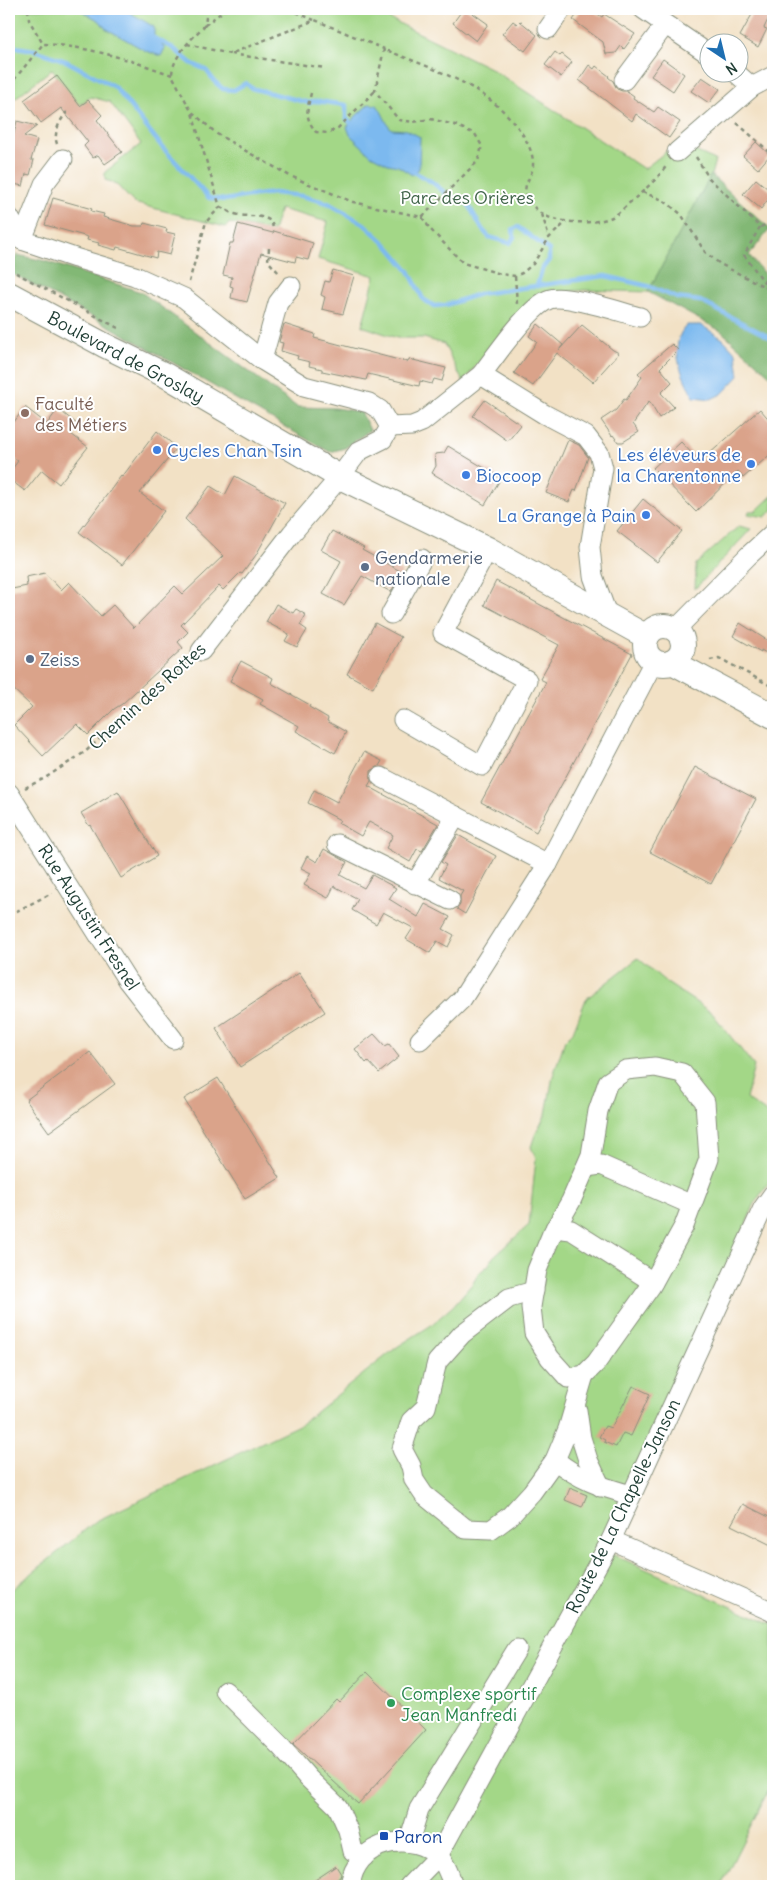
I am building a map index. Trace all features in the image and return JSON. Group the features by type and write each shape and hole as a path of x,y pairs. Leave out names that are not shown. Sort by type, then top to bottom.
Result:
{"main road":[{"name":"Boulevard de Groslay","path":"9,294 104,345 167,376 244,420 343,472 428,520 488,549 647,637 650,632 658,627 668,626 671,651"},
{"path":"671,651 702,661 773,699"},
{"path":"671,651 773,716"}],"street":[{"path":"548,29 562,9"},
{"path":"643,9 700,48"},
{"path":"624,80 665,25"},
{"path":"683,147 752,87 773,76"},
{"path":"746,82 752,87"},
{"path":"22,240 44,184 63,159"},
{"path":"9,217 22,240 135,276 184,298 262,360 304,386 369,403 380,410 390,427 412,426 422,422 480,375 520,325 539,305 551,299 572,300 640,317"},
{"path":"262,360 278,303 291,286"},
{"path":"480,375 544,414 586,436 599,454 603,468 590,546 592,576 607,614"},
{"name":"Chemin des Rottes","path":"200,651 359,451 383,439 390,427"},
{"path":"420,1040 462,999 548,864 671,651 748,556 773,533"},
{"path":"403,720 482,766 527,680 443,633 488,549"},
{"path":"390,614 422,560"},
{"path":"381,777 548,864"},
{"name":"Rue Augustin Fresnel","path":"9,795 127,980 173,1039"},
{"path":"415,884 456,816"},
{"path":"337,844 450,900"},
{"path":"534,1291 509,1298 462,1334 437,1362 426,1408 411,1421 402,1449 411,1466 414,1480 424,1496 466,1529 491,1530 510,1516 532,1492 555,1460 568,1429 584,1375 596,1363 653,1282 684,1226 709,1159 705,1102 682,1073 656,1067 626,1070 608,1082 598,1112 591,1155 571,1202 555,1228 537,1270 534,1291 531,1307 534,1333 550,1358 568,1378 584,1375"},
{"path":"586,1168 602,1165 692,1205"},
{"name":"Route de La Chapelle-Janson","path":"409,1886 438,1856 611,1540 763,1208 773,1194"},
{"path":"555,1228 571,1230 653,1282"},
{"path":"576,1402 581,1438 588,1460 601,1487"},
{"path":"555,1460 571,1473 601,1487 631,1495"},
{"path":"611,1540 773,1612"},
{"path":"409,1842 419,1809 518,1649"},
{"path":"225,1691 338,1807 348,1830 352,1851 364,1857"},
{"path":"349,1886 354,1871 364,1857 377,1847 393,1842 409,1842 425,1847 438,1856 449,1871 453,1886"}],"path":[{"path":"28,9 28,20 44,44"},
{"path":"205,25 207,9"},
{"path":"184,298 206,222 220,206 220,202 191,111 172,75 172,69 187,44 205,25 226,9"},
{"path":"289,9 448,74 482,94 510,118 528,142 533,165 525,186 526,195 533,206 542,214 566,222 590,222 613,217 657,179 683,147 709,178 760,227"},
{"path":"230,54 315,20"},
{"path":"9,86 44,44 69,46 146,65 172,75"},
{"path":"187,44 230,54 324,68"},
{"path":"311,93 307,109 308,121 316,132 328,133 338,128 375,91 384,49"},
{"path":"375,91 399,120 413,122 431,119 455,125 475,134 482,146 478,161 422,217"},
{"path":"191,111 218,134 290,176 353,202 422,217 430,229 464,263 482,270 515,276 522,273 533,264 548,238 566,222"},
{"path":"724,111 773,155"},
{"path":"63,159 55,138 60,119 67,112"},
{"path":"642,192 663,200 681,214 705,252 720,264 769,289"},
{"path":"220,206 233,214 258,215 266,218 272,222 272,229"},
{"path":"542,214 548,238"},
{"path":"773,222 760,227 744,255 773,294"},
{"path":"269,248 268,261 291,286"},
{"path":"515,276 517,302"},
{"name":"Chemin des Rottes","path":"9,795 44,778 85,752 200,651"},
{"path":"702,661 719,658 773,687"},
{"path":"9,915 67,885"}],"green space":[{"name":"Parc des Orières","path":"9,9 370,9 490,68 644,169 677,143 715,160 711,175 648,292 585,290 539,294 510,323 463,382 444,344 424,338 397,338 362,326 375,276 318,259 328,222 280,209 273,231 230,223 225,227 134,203 115,183 105,180 105,172 141,144 110,102 91,97 79,105 52,69 9,103"},
{"path":"711,175 770,229 749,255 773,285 773,378 721,331 648,292"},
{"path":"17,255 45,261 141,292 297,407 335,408 361,412 370,430 345,448 330,452 90,315 9,272"},
{"path":"773,495 773,510 765,517 748,514 749,511 756,511"},
{"path":"739,526 751,529 695,589 696,564"},
{"name":"Complexe sportif Jean Manfredi","path":"638,958 667,983 712,1013 754,1066 746,1099 773,1117 773,1176 756,1201 659,1423 600,1549 773,1625 773,1781 721,1885 725,1886 9,1886 9,1592 96,1521 301,1424 397,1347 430,1326 453,1306 479,1273 489,1265 493,1257 529,1225 536,1158 531,1147 546,1114 553,1076 565,1040 573,1032 586,999"}],"water":[{"path":"78,9 124,9 154,27 154,36 165,48 161,56 146,51 105,28 100,21"},
{"path":"369,104 377,105 391,129 407,130 420,137 419,169 412,175 398,166 388,164 371,155 350,135 347,127"},
{"path":"687,325 701,325 723,339 736,353 739,376 722,394 711,399 694,397 681,370 677,351 678,341"}],"building":[{"path":"463,9 467,9 488,24 476,41 453,23"},
{"path":"581,9 590,9 602,17 604,14 635,34 624,49 621,46 616,53 606,54 603,42 573,20"},
{"path":"755,9 773,9 764,28 767,29 758,47 750,42 750,32 742,32"},
{"path":"513,21 517,24 520,21 537,35 525,51 502,34"},
{"path":"555,52 560,56 562,54 572,62 561,77 545,65"},
{"path":"663,59 684,74 673,91 651,76"},
{"path":"589,65 594,69 596,66 609,76 617,89 627,91 634,96 633,98 654,112 658,107 680,122 669,138 636,114 632,121 579,80"},
{"path":"57,76 80,106 88,100 102,115 97,120 122,152 105,164 98,155 93,158 84,146 88,142 61,108 41,123 24,100"},
{"path":"700,80 700,82 710,82 720,89 709,103 691,91"},
{"path":"17,121 37,126 24,136 37,140 31,160 34,160 30,175 26,174 23,186 9,183 9,167 13,151 10,150"},
{"path":"756,142 770,155 758,169 743,156"},
{"path":"756,179 773,193 761,209 743,194"},
{"path":"53,198 92,209 91,211 104,214 103,217 134,226 143,226 144,223 167,229 166,232 175,234 170,255 157,252 156,258 117,247 116,250 87,240 88,237 45,225"},
{"path":"238,224 273,233 274,231 313,243 308,260 296,257 295,262 261,253 247,302 231,298 233,287 230,286 232,277 223,275 230,243 233,243"},
{"path":"333,270 354,276 343,314 322,309 325,297 321,295 325,281 329,282"},
{"path":"284,324 315,334 314,338 408,362 409,359 446,368 442,381 434,379 432,384 420,381 419,386 368,374 366,380 322,371 322,369 309,366 310,362 297,359 298,356 281,351 283,343 279,342"},
{"path":"538,324 563,345 559,350 582,325 619,353 593,382 557,353 533,386 514,373 537,342 529,336"},
{"path":"672,344 678,350 660,368 672,382 661,393 674,407 659,418 649,401 633,424 639,432 623,442 618,442 601,420 616,410 624,399 626,400 642,377 638,373"},
{"path":"485,400 521,425 508,441 473,416"},
{"path":"25,407 47,424 58,409 77,424 71,434 88,447 59,484 42,470 25,491 9,479 9,473 18,461 9,454 9,418 14,422"},
{"path":"760,409 773,424 773,452 743,478 738,471 696,512 653,468 681,442 700,462"},
{"path":"157,431 177,448 140,493 164,511 122,565 79,532"},
{"path":"568,440 579,445 588,457 576,491 574,490 569,502 546,493"},
{"name":"Biocoop","path":"448,446 501,478 485,505 432,473 436,466 435,454 444,453"},
{"path":"235,476 285,503 256,555 242,574 240,573 223,590 219,586 181,625 188,632 178,642 183,648 122,704 114,709 88,735 77,724 43,756 14,725 32,707 9,685 9,593 12,589 27,586 26,577 45,573 61,590 69,582 101,616 113,605 134,628 175,586 183,594 223,556 185,519 210,486 225,495"},
{"name":"La Grange à Pain","path":"643,499 682,531 657,562 617,531"},
{"name":"Gendarmerie nationale","path":"332,531 364,548 362,550 402,572 391,592 362,576 344,605 323,594 341,561 321,550"},
{"path":"496,581 632,654 536,832 481,802 546,682 540,679 559,645 484,605"},
{"path":"276,604 293,613 296,609 306,615 300,625 307,630 297,647 285,641 289,634 266,622"},
{"path":"375,623 401,637 373,688 347,674"},
{"path":"740,623 773,644 768,654 733,636"},
{"path":"241,661 273,678 271,683 310,705 309,707 328,718 327,721 346,732 335,753 296,731 299,726 260,704 263,699 230,681"},
{"path":"364,752 382,761 379,766 371,771 371,781 368,786 438,824 422,851 417,849 410,862 386,848 393,835 369,822 361,836 338,823 340,820 308,803 314,790 337,802"},
{"path":"695,767 756,799 711,884 650,852"},
{"path":"118,791 157,856 121,878 81,813"},
{"path":"458,835 496,856 465,914 457,909 460,905 460,896 463,891 439,878 446,865 441,862"},
{"path":"324,849 347,862 340,875 364,888 372,875 396,888 389,899 418,917 425,904 450,917 443,929 454,935 448,947 437,941 430,953 406,939 413,928 383,912 376,924 352,910 358,899 334,886 328,898 304,885 311,873 301,868 307,856 317,862"},
{"path":"299,973 325,1012 240,1067 216,1028"},
{"path":"374,1034 385,1046 389,1044 399,1057 379,1073 368,1061 366,1063 355,1049"},
{"path":"90,1052 115,1084 49,1132 26,1100"},
{"path":"218,1078 280,1178 245,1199 184,1099"},
{"path":"633,1386 650,1394 631,1436 623,1433 616,1447 604,1442 605,1440 599,1437 605,1426 611,1428"},
{"path":"570,1488 587,1495 582,1507 565,1500"},
{"path":"743,1504 773,1519 773,1546 731,1525"},
{"path":"367,1672 426,1730 358,1804 293,1744 336,1699 339,1702"},
{"path":"336,1866 341,1874 340,1877 327,1886 306,1886"}],"waterway":[{"path":"152,37 173,48 191,63 206,70 223,89 234,90 246,83 251,88 309,103 317,101 346,105 346,118 354,126"},
{"path":"9,46 35,50 66,61 115,87 163,148 209,198 225,200 274,193 302,196 328,203 364,224 388,246 409,271 423,299 434,306 446,305 479,294 605,276 648,286 677,298 700,301 773,339"},
{"path":"412,168 414,172 432,182 449,196 468,204 482,229 489,237 510,243 514,237 513,229 518,227 549,250 549,260 542,269 537,286"}],"place":[{"name":"Faculté des Métiers","path":"25,413"},
{"name":"Cycles Chan Tsin","path":"157,450"},
{"name":"Les éléveurs de la Charentonne","path":"751,464"},
{"name":"Biocoop","path":"466,475"},
{"name":"La Grange à Pain","path":"646,515"},
{"name":"Gendarmerie nationale","path":"365,567"},
{"name":"Zeiss","path":"30,659"},
{"name":"Complexe sportif Jean Manfredi","path":"391,1703"},
{"name":"Paron","path":"384,1836"}]}
